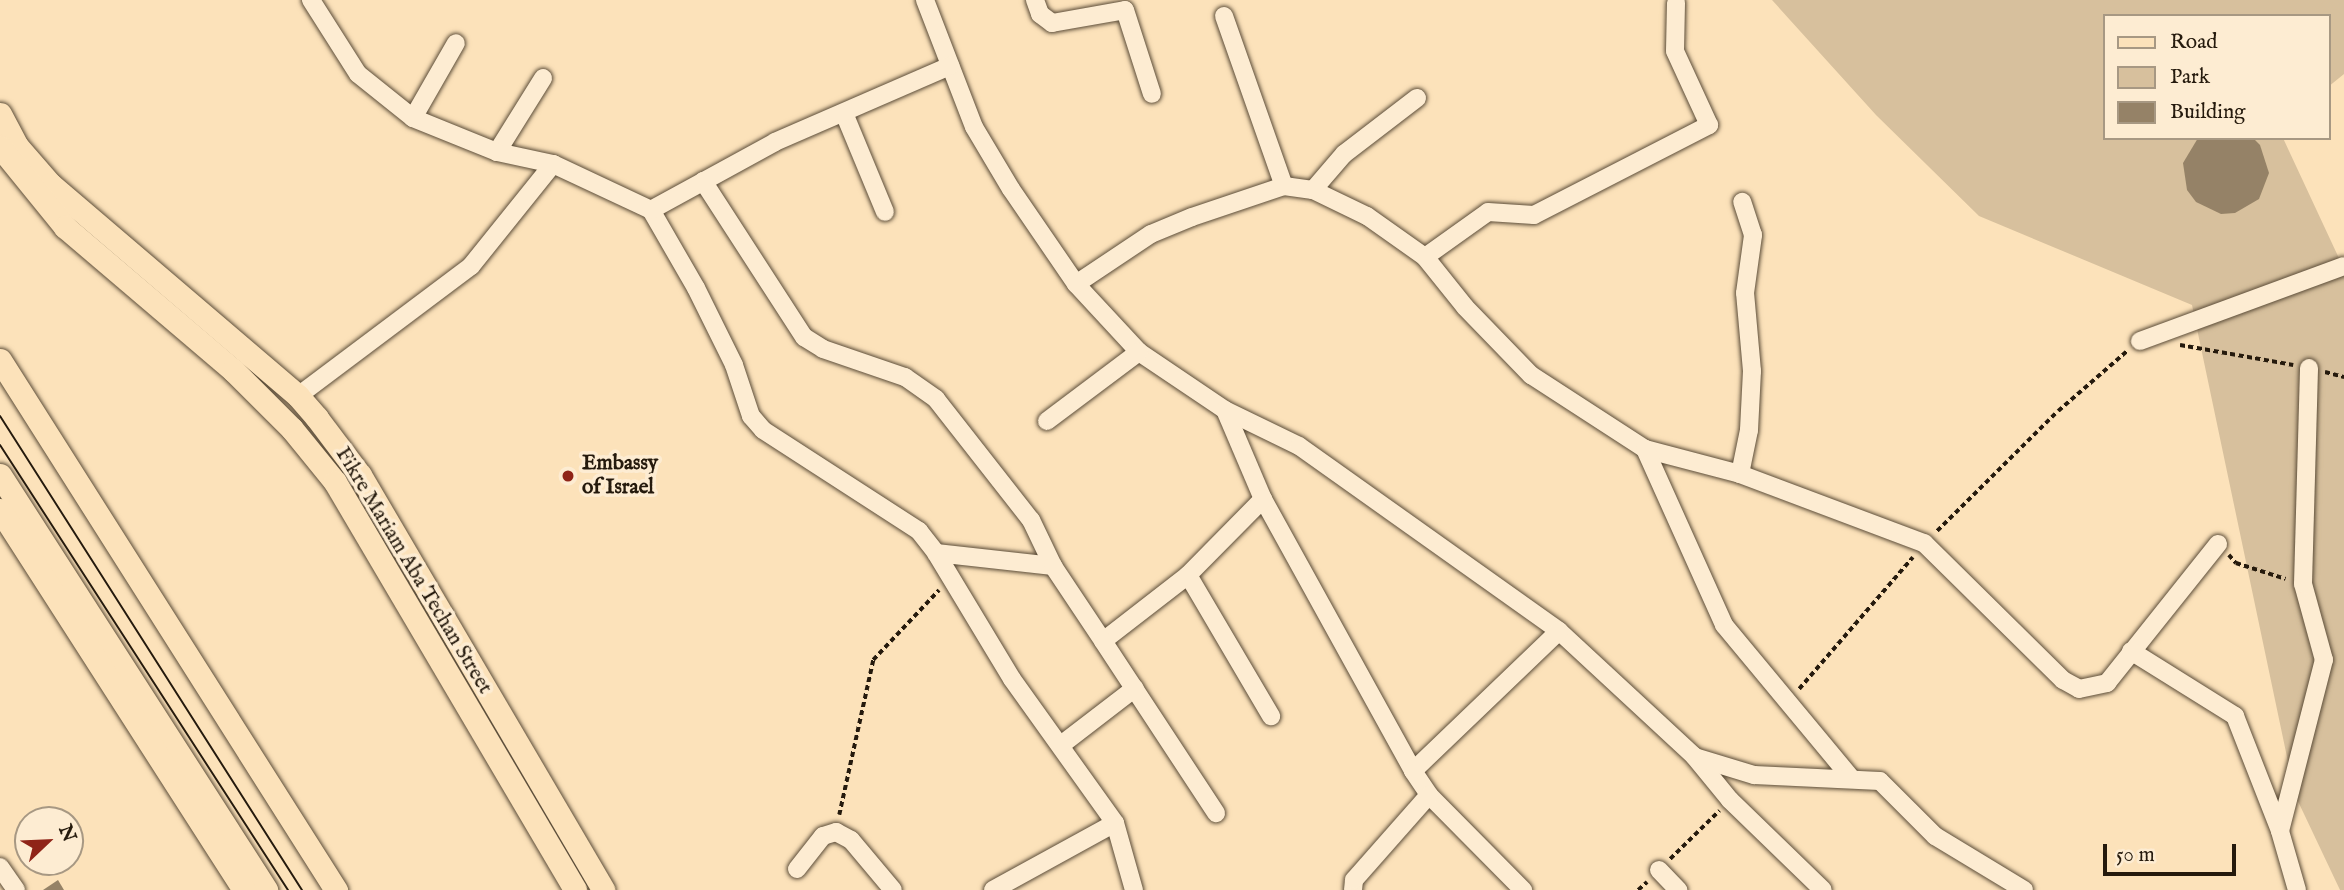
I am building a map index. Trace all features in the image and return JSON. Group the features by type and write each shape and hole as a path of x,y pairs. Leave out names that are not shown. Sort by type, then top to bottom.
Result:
{"main road":[{"name":"Fikre Mariam Aba Techan Street","path":"0,114 17,146 50,184 298,396 317,418 360,475 603,890"},
{"name":"Fikre Mariam Aba Techan Street","path":"0,147 65,227 233,370 296,434 360,520 575,890"},
{"path":"0,360 336,890"},
{"path":"296,434 317,418"},
{"path":"0,475 266,890"},
{"path":"0,510 244,890"},
{"path":"509,780 531,767"}],"street":[{"path":"312,0 358,74 412,118 497,152 553,164 651,210 711,317 751,416 763,430 919,531 1060,745 1115,823 1134,890"},
{"path":"925,0 950,66 991,158 1076,284 1139,352 1225,410 1299,446 1559,631 1694,756 1730,800 1823,890"},
{"path":"1035,0 1040,14 1052,23 1125,10 1152,94"},
{"path":"1425,257 1488,212 1534,215 1709,125 1675,51 1676,3"},
{"path":"1224,16 1284,186"},
{"path":"412,118 456,43"},
{"path":"651,210 775,142 950,66"},
{"path":"497,152 542,78"},
{"path":"1313,190 1344,154 1417,98"},
{"path":"844,113 886,212"},
{"path":"298,396 471,266 553,164"},
{"path":"703,181 804,337 923,386 1002,479 1031,520 1054,566 1216,813"},
{"path":"1076,284 1151,234 1284,186 1313,190 1367,216 1425,257 1465,307 1531,375 1645,449 1740,474 1924,543 2063,680 2079,689 2107,683 2218,544"},
{"path":"1740,474 1749,429 1752,371 1745,293 1753,235 1742,202"},
{"path":"2140,341 2344,265"},
{"path":"1047,421 1139,352"},
{"path":"2280,831 2324,660 2303,584 2309,368"},
{"path":"1225,410 1263,499 1413,771 1429,795 1523,890"},
{"path":"1645,449 1724,625 1851,778"},
{"path":"1103,641 1188,575 1263,499"},
{"path":"936,553 1054,566"},
{"path":"1188,575 1271,716"},
{"path":"1413,771 1559,631"},
{"path":"2132,651 2235,716 2280,831 2297,890"},
{"path":"1060,745 1135,688"},
{"path":"1694,756 1754,775 1880,781 1936,836 2024,890"},
{"path":"1353,890 1354,880 1429,795"},
{"path":"993,890 1115,823"},
{"path":"797,869 824,836 836,832 851,840 893,890"},
{"path":"0,867 16,890"},
{"path":"1659,870 1678,890"}],"path":[{"path":"1789,702 1924,543 2058,411 2140,341"},
{"path":"2172,343 2344,377"},
{"path":"2218,544 2236,563 2303,584"},
{"path":"836,832 873,660 950,579"},
{"path":"1638,890 1730,800"}],"green space":[{"path":"1772,0 2344,0 2344,74 2330,85 2330,14 2102,14 2102,140 2284,140 2344,269 2344,890 2340,890 2295,795 2192,305 1979,216 1876,115"}],"building":[{"path":"2197,140 2255,140 2260,145 2269,173 2259,199 2235,213 2221,214 2196,202 2187,190 2183,163"},
{"path":"58,880 64,890 43,890"}],"tram line":[{"path":"0,416 302,890"},
{"path":"0,445 288,890"}],"place":[{"name":"Embassy of Israel","path":"568,476"}]}
